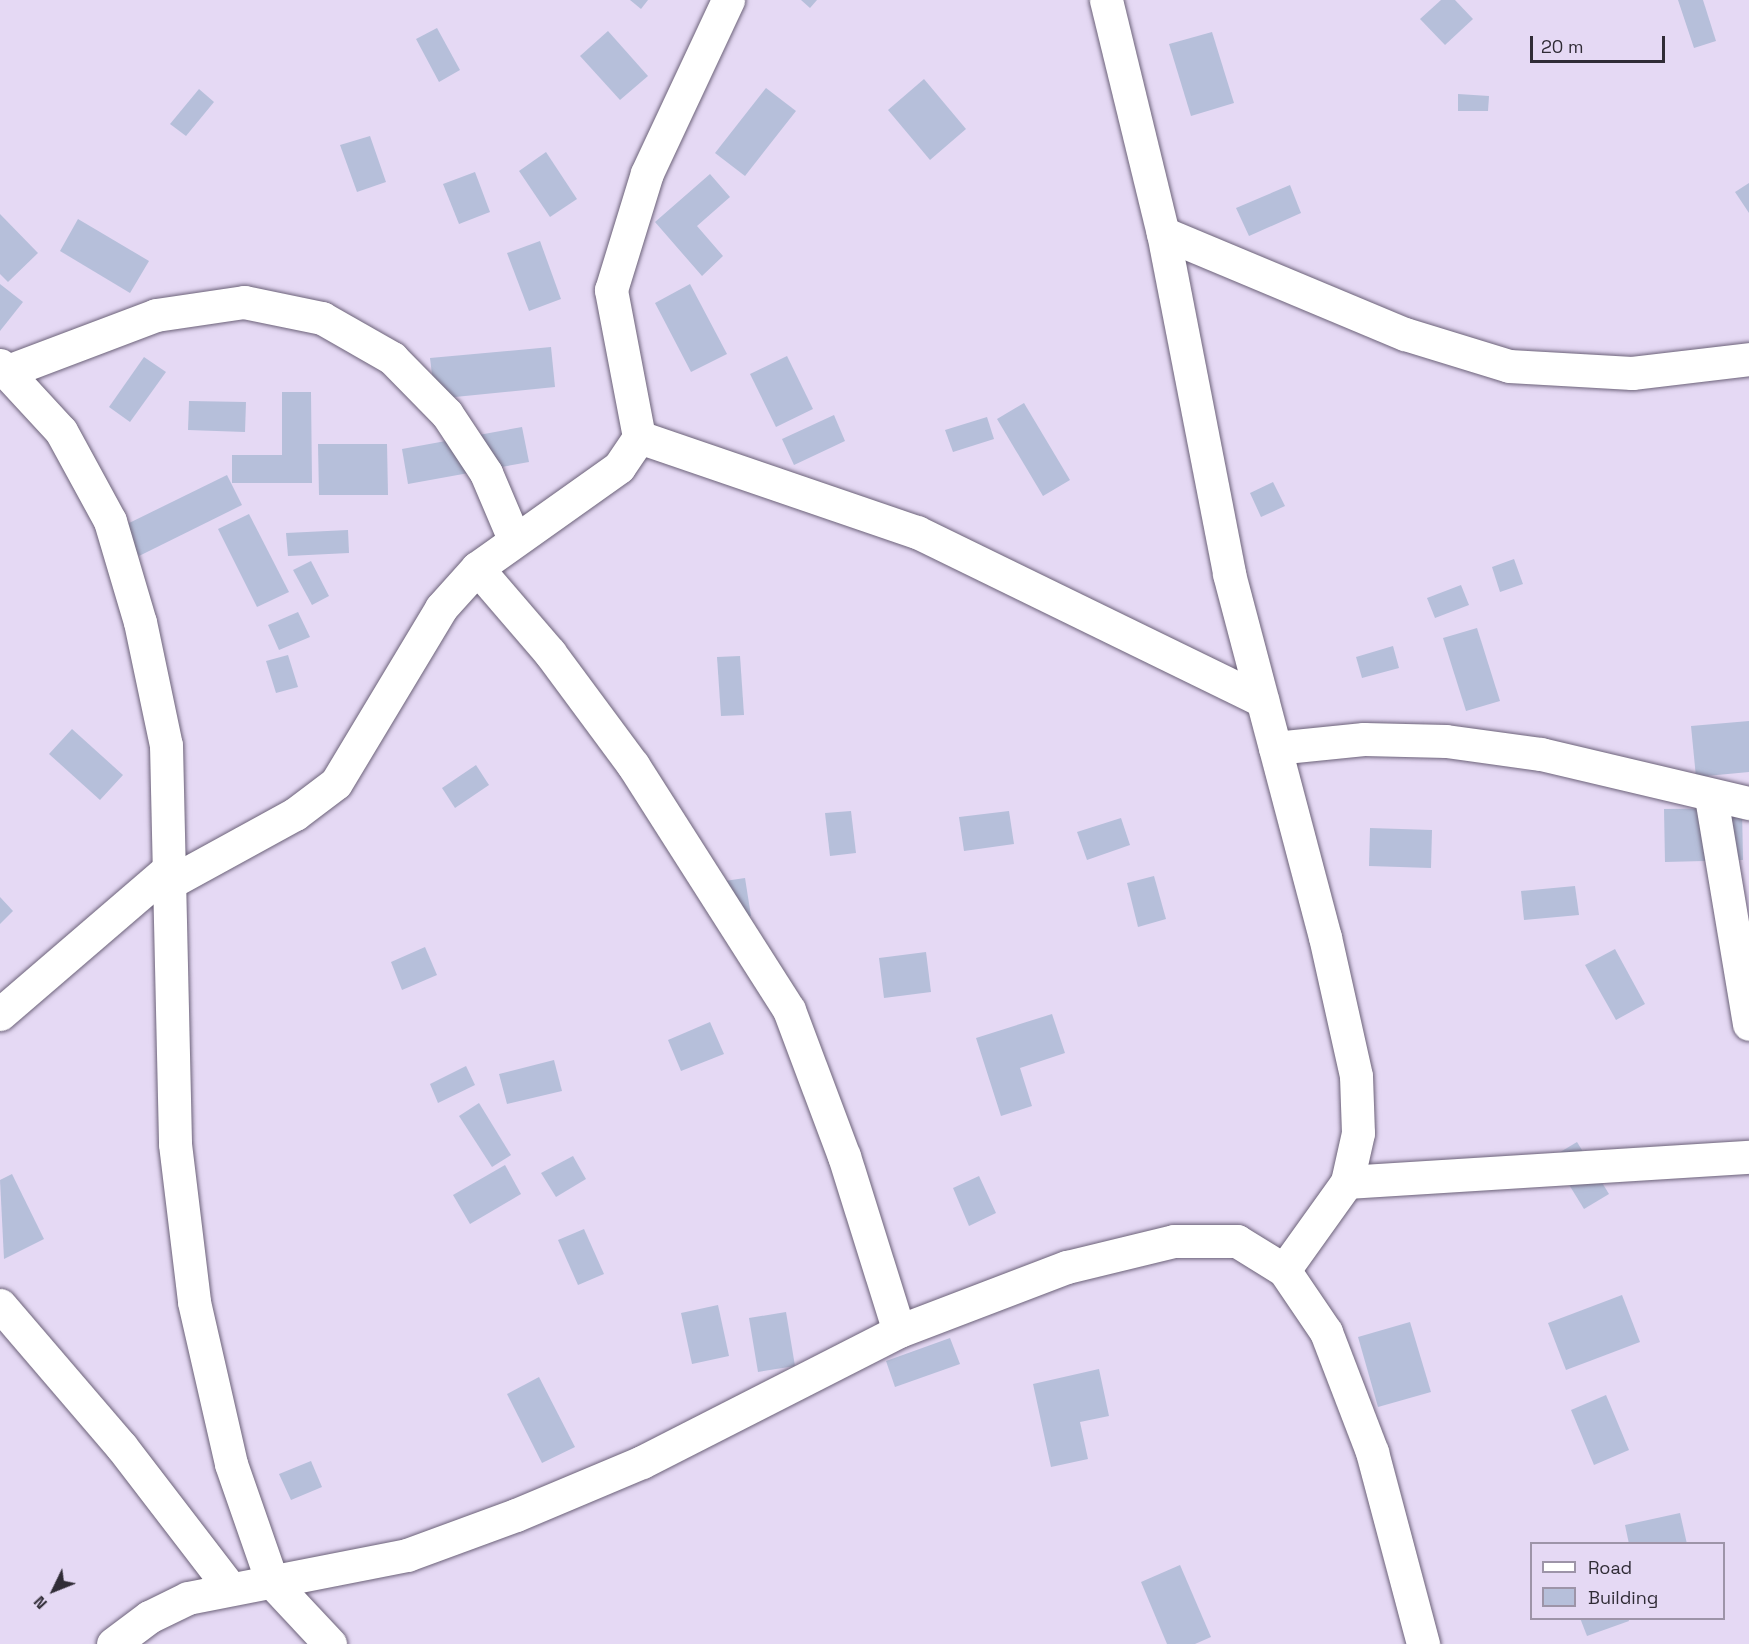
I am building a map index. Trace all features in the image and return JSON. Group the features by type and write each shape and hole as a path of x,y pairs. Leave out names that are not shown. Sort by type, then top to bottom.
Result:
{"street":[{"path":"0,1014 170,876 295,814 336,783 441,608 477,568 514,539 619,467 639,437 611,290 647,172 728,0"},
{"path":"1106,0 1163,233 1193,406 1262,700 1356,1076 1358,1133 1347,1182 1284,1270"},
{"path":"1163,233 1405,334 1509,366 1632,373 1749,359"},
{"path":"330,1644 272,1582 231,1464 194,1302 175,1144 167,990 170,876 166,745 140,622 110,521 61,431 4,368 156,315 244,302 322,318 392,358 447,414 486,473 514,539"},
{"path":"639,437 917,532 1262,700"},
{"path":"477,568 550,653 633,765 789,1010 844,1156 899,1331"},
{"path":"1275,748 1364,739 1446,741 1541,754 1711,797 1749,803"},
{"path":"1711,797 1749,1024"},
{"path":"1347,1182 1749,1157"},
{"path":"113,1644 149,1617 229,1587 272,1582 407,1555 516,1515 642,1462 899,1331 1067,1268 1174,1241 1237,1240 1284,1270 1326,1332 1372,1452 1423,1644"},
{"path":"0,1305 121,1446 229,1587"}],"building":[{"path":"630,0 648,0 641,9"},
{"path":"801,0 817,0 810,8"},
{"path":"1441,0 1455,0 1473,19 1445,45 1420,19"},
{"path":"1678,0 1703,0 1716,41 1694,48"},
{"path":"437,28 460,70 439,82 416,39"},
{"path":"608,31 648,76 620,100 580,56"},
{"path":"1212,32 1234,103 1191,116 1169,44"},
{"path":"924,79 966,129 930,160 888,110"},
{"path":"766,88 796,111 745,176 715,153"},
{"path":"199,89 214,102 186,136 170,124"},
{"path":"1458,94 1489,96 1488,111 1458,111"},
{"path":"370,136 386,182 357,192 340,145"},
{"path":"546,152 577,199 550,217 519,171"},
{"path":"475,172 490,212 459,224 443,184"},
{"path":"710,174 730,197 697,226 723,256 702,276 655,222"},
{"path":"1749,183 1749,213 1735,192"},
{"path":"1290,185 1301,213 1249,236 1236,208"},
{"path":"0,214 38,253 8,282 0,274"},
{"path":"78,219 149,261 130,293 60,251"},
{"path":"540,241 561,299 529,311 507,253"},
{"path":"0,284 23,302 0,331"},
{"path":"690,284 727,354 691,372 655,303"},
{"path":"551,347 555,387 435,399 430,358"},
{"path":"787,356 813,409 776,427 750,374"},
{"path":"144,357 166,372 130,422 109,407"},
{"path":"282,392 311,392 312,483 232,483 232,455 282,455"},
{"path":"189,401 246,402 245,432 188,430"},
{"path":"1024,403 1070,480 1043,496 997,419"},
{"path":"834,415 845,441 794,465 782,439"},
{"path":"987,417 994,439 953,452 945,430"},
{"path":"522,427 529,462 408,484 402,449"},
{"path":"318,444 387,444 388,495 319,495"},
{"path":"227,475 242,505 139,556 123,526"},
{"path":"1273,482 1285,506 1261,517 1250,493"},
{"path":"249,514 289,592 257,607 218,529"},
{"path":"348,530 349,553 288,556 286,533"},
{"path":"1514,559 1523,584 1500,592 1492,567"},
{"path":"311,561 329,596 312,605 293,570"},
{"path":"1461,585 1469,605 1435,618 1427,598"},
{"path":"298,612 310,637 279,650 268,625"},
{"path":"1477,628 1500,701 1466,711 1443,638"},
{"path":"1393,646 1399,668 1362,678 1356,657"},
{"path":"288,655 298,687 276,693 266,661"},
{"path":"740,656 744,715 721,716 717,657"},
{"path":"1749,721 1749,772 1696,777 1691,726"},
{"path":"72,729 123,775 100,800 49,754"},
{"path":"476,765 489,785 455,808 442,788"},
{"path":"1742,808 1743,860 1665,862 1664,809"},
{"path":"851,811 856,853 830,856 825,813"},
{"path":"1009,811 1014,844 964,851 959,817"},
{"path":"1121,818 1130,845 1087,860 1077,832"},
{"path":"1370,828 1432,830 1431,868 1369,866"},
{"path":"1154,876 1166,919 1138,927 1127,883"},
{"path":"745,878 751,916 717,921 711,883"},
{"path":"1575,886 1579,915 1524,920 1521,891"},
{"path":"0,897 13,911 0,924"},
{"path":"425,947 437,975 402,990 391,962"},
{"path":"1615,949 1645,1004 1616,1020 1585,965"},
{"path":"926,952 931,992 884,998 879,958"},
{"path":"1052,1014 1065,1053 1020,1068 1032,1106 1001,1116 976,1038"},
{"path":"710,1022 724,1054 681,1071 668,1040"},
{"path":"554,1060 562,1091 507,1104 499,1074"},
{"path":"466,1066 475,1085 438,1103 430,1084"},
{"path":"479,1103 511,1155 492,1167 459,1116"},
{"path":"1577,1142 1609,1194 1584,1209 1552,1157"},
{"path":"573,1156 586,1179 556,1197 541,1173"},
{"path":"505,1165 521,1194 470,1224 453,1195"},
{"path":"12,1174 44,1239 4,1259 0,1180"},
{"path":"979,1176 996,1213 969,1226 953,1188"},
{"path":"584,1229 604,1274 578,1285 558,1240"},
{"path":"1622,1295 1640,1342 1566,1370 1548,1323"},
{"path":"718,1305 729,1356 692,1364 681,1313"},
{"path":"786,1312 795,1366 758,1372 749,1318"},
{"path":"1410,1322 1431,1392 1378,1407 1358,1337"},
{"path":"950,1338 960,1364 895,1387 886,1361"},
{"path":"1099,1369 1109,1416 1080,1422 1088,1459 1051,1467 1033,1384"},
{"path":"539,1377 575,1447 542,1463 507,1394"},
{"path":"1606,1395 1629,1450 1594,1465 1571,1410"},
{"path":"311,1461 322,1487 291,1500 279,1474"},
{"path":"1680,1513 1687,1542 1629,1542 1625,1525"},
{"path":"1180,1565 1211,1637 1195,1644 1167,1644 1141,1582"},
{"path":"1581,1620 1629,1620 1629,1621 1587,1636"}]}
